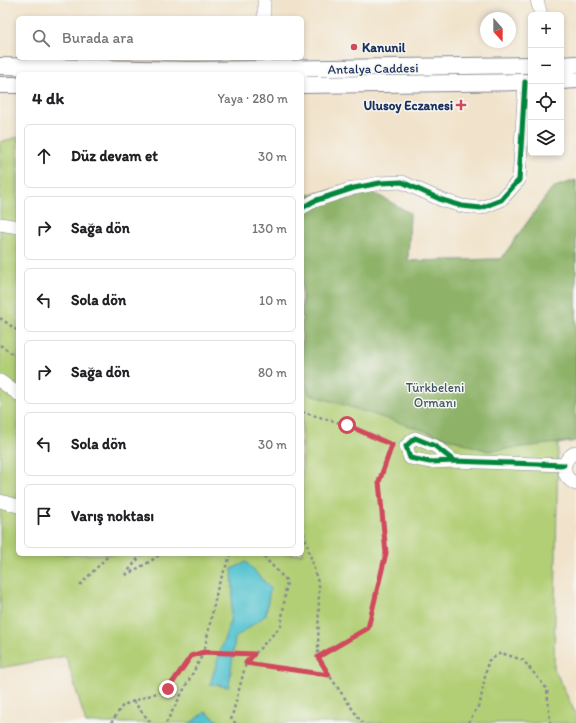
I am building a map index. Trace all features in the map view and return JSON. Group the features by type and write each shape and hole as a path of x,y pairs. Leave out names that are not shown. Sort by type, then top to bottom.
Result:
{"main road":[{"name":"Antalya Caddesi","path":"0,66 192,70 266,64 288,69 528,65"},
{"path":"564,65 576,64"},
{"path":"564,81 576,80"},
{"name":"Antalya Caddesi","path":"304,85 528,82"},
{"path":"0,85 16,85"}],"street":[{"path":"264,0 264,16"},
{"path":"536,0 540,12"},
{"path":"304,207 314,201 354,188 380,183 402,182 442,200 462,206 481,208 501,200 519,180 528,82"},
{"path":"0,224 16,227"},
{"path":"0,381 16,393"},
{"path":"454,461 435,446 415,438 406,446 410,458 430,462 454,461 564,465"},
{"path":"576,452 570,454 564,465 566,476 570,481 576,484"},
{"path":"0,501 16,505"}],"path":[{"path":"0,318 16,330"},
{"path":"0,345 16,357"},
{"path":"304,413 347,425 392,445 406,446"},
{"path":"318,657 368,628 386,553 379,482 392,445"},
{"path":"304,534 319,586 318,657 362,723"},
{"path":"80,585 108,556"},
{"path":"140,556 124,576 157,556"},
{"path":"166,723 204,652 218,586 230,556"},
{"path":"236,723 231,720 246,663 281,626 286,581 263,556"},
{"path":"112,723 123,705 168,689 191,656 204,652 254,654"},
{"path":"468,723 480,703 488,660 500,653 523,660 547,689 550,723"},
{"path":"246,663 329,675"},
{"path":"133,701 151,723"}],"green space":[{"name":"Türkbeleni Ormanı","path":"16,138 16,556 304,556 304,196 410,213 408,261 501,259 552,188 576,180 576,441 558,444 554,668 576,715 576,723 86,723 66,656 0,668 0,142"},
{"path":"576,180 576,441 488,451 309,394 304,382 304,196 360,185 410,213 408,261 501,259 552,188"}],"water":[{"path":"246,562 270,588 266,615 235,638 229,687 210,684 230,621 233,592 232,569"},
{"path":"206,712 221,723 190,723"}],"cycle path":[{"path":"304,207 314,201 354,188 380,183 402,182 442,200 462,206 481,208 501,200 519,180 525,82"},
{"path":"454,461 435,446 415,438 406,446 410,458 430,462 454,461 564,465"}],"place":[{"name":"Kanunil","path":"354,47"},
{"name":"Ulusoy Eczanesi","path":"461,105"}],"route":[{"path":"168,689 191,656 204,652 254,654 246,663 329,675 318,657 368,628 386,553 379,482 392,445 347,425"}]}
